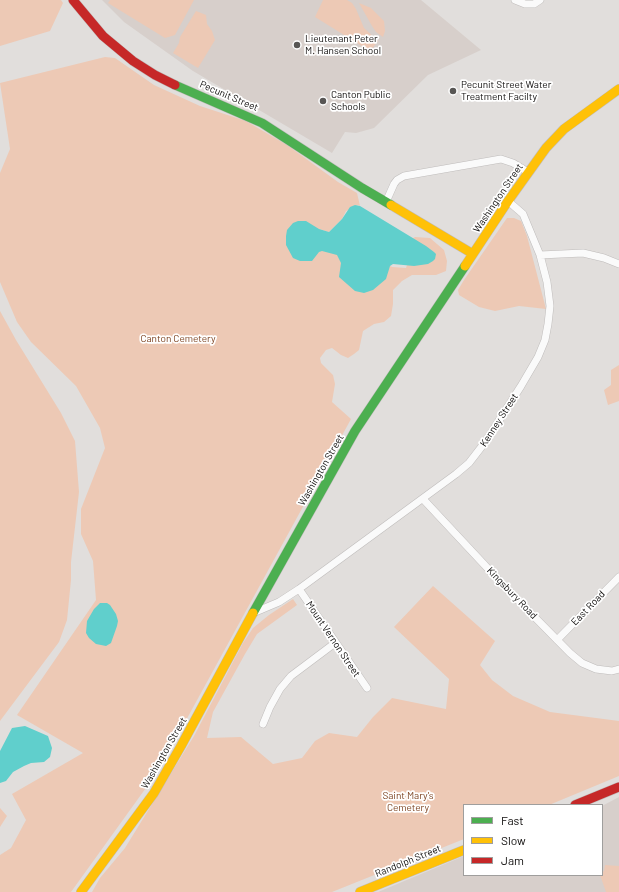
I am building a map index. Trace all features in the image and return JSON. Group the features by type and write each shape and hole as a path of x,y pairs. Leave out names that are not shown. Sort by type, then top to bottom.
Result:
{"main road":[{"name":"Pecunit Street","path":"72,0 103,36 133,61 155,75 192,93 219,103 262,123 362,188 474,254"},
{"name":"Washington Street","path":"81,892 154,793 182,746 280,562 355,431 528,172 546,148 564,129 619,89"},
{"path":"577,804 619,787"},
{"name":"Randolph Street","path":"360,892 463,850"}],"street":[{"path":"515,0 525,4 534,4 540,0"},
{"path":"386,202 396,180 404,176 501,159 513,163 528,172"},
{"name":"Kenney Street","path":"253,612 280,602 423,499 469,462 486,441 521,386 538,357 545,340 550,306 547,282 540,255 524,214 508,202"},
{"path":"540,255 583,253 604,258 619,264"},
{"name":"Kingsbury Road","path":"423,499 507,589 582,663 596,669 615,670"},
{"name":"East Road","path":"557,640 619,577"},
{"name":"Mount Vernon Street","path":"299,588 367,688"},
{"path":"263,724 280,689 291,676 335,643"}],"shaded area":[{"name":"Canton Public Schools","path":"102,0 421,0 481,50 428,75 374,128 356,133 345,132 332,153 193,71 124,22"},
{"path":"619,797 619,892 378,892 463,856 463,876 603,876 603,805"}],"green space":[{"path":"0,0 61,0 63,3 50,31 0,46"},
{"path":"110,0 194,0 175,35 165,38 108,3"},
{"path":"323,0 347,0 352,3 364,28 378,41 370,51 315,17"},
{"path":"359,3 371,8 384,21 385,31 383,37 376,32"},
{"path":"196,11 206,15 207,24 212,31 215,40 198,68 173,53 179,43 180,37"},
{"name":"Canton Cemetery","path":"105,57 115,58 154,85 200,106 246,121 287,145 338,182 357,193 360,206 358,205 346,211 342,219 329,232 319,229 378,258 392,267 406,268 409,259 408,241 415,237 430,238 444,250 447,261 446,271 436,275 412,275 402,281 393,290 391,316 384,322 374,324 363,331 359,350 348,358 332,348 326,350 320,358 321,363 333,375 335,384 332,402 351,419 173,744 148,785 71,892 0,892 0,855 11,848 26,820 12,794 83,753 17,715 96,600 93,561 81,534 81,509 105,448 100,428 76,386 31,342 17,322 0,282 0,173 10,149 0,83"},
{"path":"507,218 514,218 521,221 527,236 546,309 519,306 495,311 479,307 459,295 458,290 464,280"},
{"path":"0,311 61,413 75,441 79,492 71,562 71,580 67,620 59,642 0,721"},
{"path":"619,365 619,401 608,405 604,390 611,385 611,370"},
{"name":"Saint Mary's Cemetery","path":"433,586 495,641 480,665 492,680 513,696 550,712 619,721 619,776 551,804 463,804 463,839 332,892 92,892 100,878 125,848 194,736 243,643 253,628 293,599 297,605 257,634 213,712 207,738 241,737 273,764 302,758 315,741 329,733 357,737 373,717 392,698 446,709 449,679 394,627"},
{"path":"0,808 7,816 0,827"},
{"path":"605,865 619,866 619,892 606,892 600,876 603,876"}],"water":[{"path":"355,205 360,206 426,246 436,254 435,259 428,264 414,266 393,264 390,266 386,279 373,290 364,293 355,291 339,277 341,263 337,255 322,251 319,252 312,261 300,261 293,258 286,245 286,236 287,230 293,223 298,221 306,221 319,229 329,232 342,219 350,207"},
{"path":"100,603 107,603 110,605 116,614 118,621 111,643 106,646 96,644 86,633 87,621 94,609"},
{"path":"25,726 48,736 52,748 50,757 44,762 31,763 24,766 13,772 6,781 0,783 0,751 12,728"}],"traffic: fast":[{"path":"175,85 262,123 362,188 391,205"},
{"path":"253,613 355,431 465,266"}],"traffic: slow":[{"path":"465,266 508,201 546,148 564,129 619,89"},
{"path":"391,205 473,254"},
{"path":"81,892 154,793 253,613"},
{"path":"360,892 463,850"}],"traffic: jam":[{"path":"73,0 103,36 133,61 155,75 175,85"},
{"path":"577,804 619,787"}],"place":[{"name":"Lieutenant Peter M. Hansen School","path":"297,45"},
{"name":"Pecunit Street Water Treatment Facilty","path":"453,91"},
{"name":"Canton Public Schools","path":"323,101"}]}
